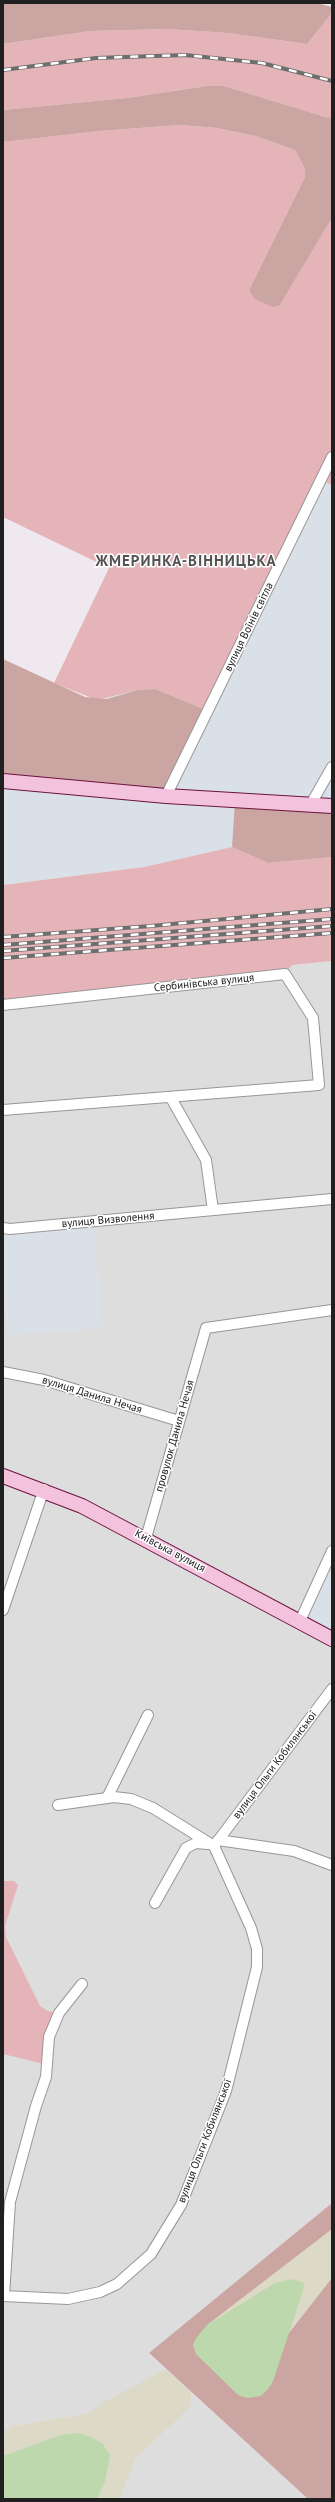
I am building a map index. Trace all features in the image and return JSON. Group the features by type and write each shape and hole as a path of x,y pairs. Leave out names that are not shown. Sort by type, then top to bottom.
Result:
{"street":[{"name":"вулиця Воїнів світла","path":"166,796 332,457"},
{"path":"311,804 332,768"},
{"path":"3,782 166,796 332,806"},
{"name":"Сербинівська вулиця","path":"3,1005 285,974 313,1018 319,1085 170,1098"},
{"path":"3,1110 170,1098 206,1160 213,1210"},
{"name":"вулиця Визволення","path":"3,1228 10,1229 332,1199"},
{"name":"провулок Данила Нечая","path":"146,1538 206,1328 210,1326 332,1310"},
{"name":"вулиця Данила Нечая","path":"3,1372 44,1380 179,1421"},
{"name":"Київська вулиця","path":"3,1476 44,1489 82,1506 146,1538 332,1639"},
{"path":"3,1610 44,1489"},
{"path":"300,1621 332,1551"},
{"name":"вулиця Ольги Кобилянської","path":"3,2296 68,2300 100,2292 117,2284 150,2254 181,2204 226,2091 257,1967 256,1949 251,1928 216,1843 332,1689"},
{"path":"107,1798 148,1715"},
{"path":"58,1805 107,1798 124,1798 148,1805 216,1843"},
{"path":"155,1903 186,1848 196,1842 294,1851 332,1864"},
{"path":"3,2296 10,2202 36,2106 46,2077 49,2037 59,2013 82,1984"}],"shaded area":[{"path":"3,3 317,3 332,7 332,13 307,44 228,33 167,29 90,31 3,44"},
{"path":"332,13 332,116 329,118 224,86 207,86 127,98 3,110 3,44 90,31 167,29 228,33 307,44"},
{"path":"207,86 224,86 329,118 332,116 332,218 280,305 273,307 255,299 249,290 305,177 305,169 295,150 255,136 217,128 180,125 99,131 3,142 3,110 127,98"},
{"path":"180,125 217,128 255,136 295,150 305,169 305,177 249,290 280,305 332,218 332,485 321,480 208,711 155,689 138,690 97,700 54,683 109,568 3,517 3,142 99,131"},
{"path":"321,480 332,485 332,805 235,800 232,847 144,867 3,885 3,781"},
{"path":"3,659 85,697 107,699 138,690 155,689 208,711 166,796 3,781"},
{"path":"235,800 332,805 332,857 268,863 232,847"},
{"path":"232,847 268,863 332,857 332,961 292,965 285,974 3,1005 3,885 144,867"},
{"path":"332,961 332,2203 149,2354 308,2499 3,2499 3,1282 8,1335 3,1228 3,1005 292,965"},
{"path":"93,1222 103,1328 8,1335 3,1282 3,1228"},
{"path":"332,1550 332,1639 300,1621"},
{"path":"3,1881 14,1881 18,1885 5,1926 6,1937 40,2006 48,2011 59,2013 48,2065 3,2054"},
{"path":"332,2203 332,2499 308,2499 149,2353"},
{"path":"332,2229 332,2278 289,2333 207,2325"},
{"path":"292,2279 304,2283 303,2291 273,2381 261,2396 247,2398 238,2395 196,2354 193,2345 196,2338 207,2325 275,2283"},
{"path":"166,2369 191,2392 191,2403 188,2409 136,2458 119,2499 87,2499 3,2457 3,2432 13,2426 87,2414 106,2401"},
{"path":"79,2433 91,2437 103,2444 110,2456 105,2482 97,2499 3,2499 3,2456 61,2435"}],"railway":[{"path":"3,70 96,58 185,55 262,63 332,81"},
{"path":"3,937 151,926 332,909"},
{"path":"3,945 332,919"},
{"path":"3,951 332,926"},
{"path":"3,958 332,933"}],"district":[{"name":"ЖМЕРИНКА-ВІННИЦЬКА","path":"186,562"}]}
